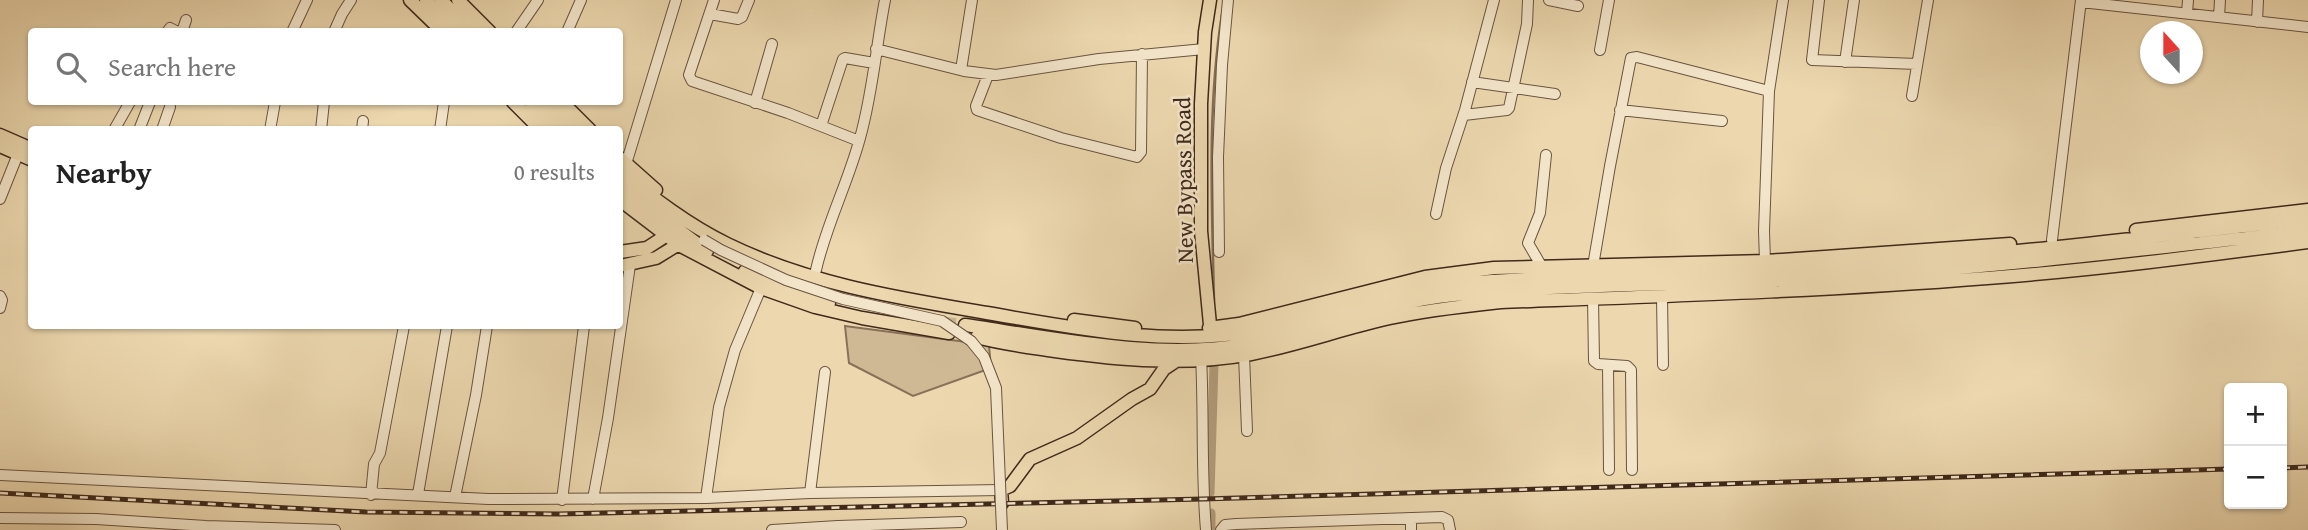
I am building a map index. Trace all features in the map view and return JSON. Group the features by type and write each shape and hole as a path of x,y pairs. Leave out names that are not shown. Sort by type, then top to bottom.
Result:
{"main road":[{"path":"410,0 439,28"},
{"path":"426,0 454,28"},
{"path":"441,0 469,28"},
{"name":"New Bypass Road","path":"1206,347 1201,230 1211,191 1204,48 1210,0"},
{"path":"465,2 487,28"},
{"path":"516,105 537,126"},
{"path":"533,105 554,126"},
{"path":"548,105 571,126"},
{"path":"565,105 586,126"},
{"path":"0,135 28,147"},
{"path":"0,146 28,158"},
{"path":"623,165 675,227"},
{"path":"623,165 677,206 688,234 700,247 759,278 836,306 908,319"},
{"path":"623,188 688,234 724,243 833,284 1108,334 1206,347 1244,355 1391,318 1461,306 1987,278 2072,271 2308,242"},
{"path":"623,201 688,234 761,288 815,307 949,333"},
{"path":"1206,347 1239,324 1425,277 1494,268 1765,261 2052,240 2308,210"},
{"path":"1002,530 1001,490 1015,481 1030,459 1077,438 1150,389 1164,369 1173,363 1206,347 1255,331 1383,297 1439,287 1505,280 1801,269 1945,259 2308,219"},
{"path":"623,252 647,248 675,227"},
{"path":"965,325 1106,345 1206,347 1248,344 1395,305 1450,295 1825,278 1959,268 2308,231"},
{"path":"625,266 656,257 688,234"},
{"path":"748,254 767,256 897,290 1102,324 1156,330 1206,347"},
{"path":"977,337 1098,357 1173,363"}],"street":[{"path":"294,28 307,0"},
{"path":"336,28 351,0"},
{"path":"519,28 538,0"},
{"path":"569,28 581,0"},
{"path":"623,161 676,0"},
{"path":"714,0 689,78 700,85 859,141"},
{"path":"709,14 742,18 749,0"},
{"path":"816,270 859,141 872,89 885,0"},
{"path":"961,70 972,0"},
{"path":"1219,252 1211,191 1228,0"},
{"path":"1436,214 1446,168 1464,115 1494,0"},
{"path":"1464,115 1507,110 1527,24 1528,0"},
{"path":"1549,0 1578,6"},
{"path":"1600,50 1609,0"},
{"path":"1765,261 1769,91 1783,0"},
{"path":"1819,0 1811,60 1917,64"},
{"path":"1845,62 1854,0"},
{"path":"1912,96 1928,0"},
{"path":"2187,13 2188,0"},
{"path":"2219,17 2220,0"},
{"path":"2257,22 2258,0"},
{"path":"2052,240 2081,1 2123,3 2308,27"},
{"path":"182,28 186,20"},
{"path":"755,103 772,44"},
{"path":"876,48 988,75 1204,48"},
{"path":"988,75 976,106 977,110 1060,138 1137,157 1141,152 1142,54"},
{"path":"1593,266 1628,68 1633,57 1769,91"},
{"path":"821,126 843,59 874,63"},
{"path":"1472,82 1555,94"},
{"path":"116,126 128,105"},
{"path":"141,126 149,105"},
{"path":"271,126 274,105"},
{"path":"321,126 324,105"},
{"path":"441,126 444,105"},
{"path":"163,126 170,107"},
{"path":"1620,110 1722,121"},
{"path":"0,199 18,154"},
{"path":"1542,267 1528,243 1540,213 1546,155"},
{"path":"688,234 786,280 843,299 942,321 971,341 984,357 996,388 1002,530"},
{"path":"623,284 625,266"},
{"path":"706,498 719,407 735,350 761,288"},
{"path":"0,296 0,308"},
{"path":"1662,296 1663,365"},
{"path":"1593,298 1592,357 1595,363 1627,366 1631,370 1632,470"},
{"path":"371,495 374,464 380,453 403,329"},
{"path":"418,494 446,329"},
{"path":"456,497 477,395 487,329"},
{"path":"562,500 584,329"},
{"path":"593,499 608,418 618,329"},
{"path":"1206,347 1203,499 1206,530"},
{"path":"1244,355 1247,431"},
{"path":"1608,365 1609,470"},
{"path":"810,493 825,372"},
{"path":"0,475 371,495 418,494 562,500 1001,490"},
{"path":"0,518 52,525 96,519 159,527 335,530"},
{"path":"1411,518 1411,530"},
{"path":"1221,530 1225,525 1236,524 1365,525 1411,518 1446,518 1450,530"},
{"path":"772,530 961,522"}],"shaded area":[{"path":"845,326 989,345 991,368 913,396 849,363"}],"waterway":[{"path":"1214,300 1212,121 1222,14"},
{"path":"1210,493 1214,364"},
{"path":"1211,513 1211,530"}],"tunnel":[{"path":"908,319 965,325"}],"railway":[{"path":"2287,468 2308,467"},
{"path":"0,493 366,512 559,514 1203,499 2224,469"}]}
